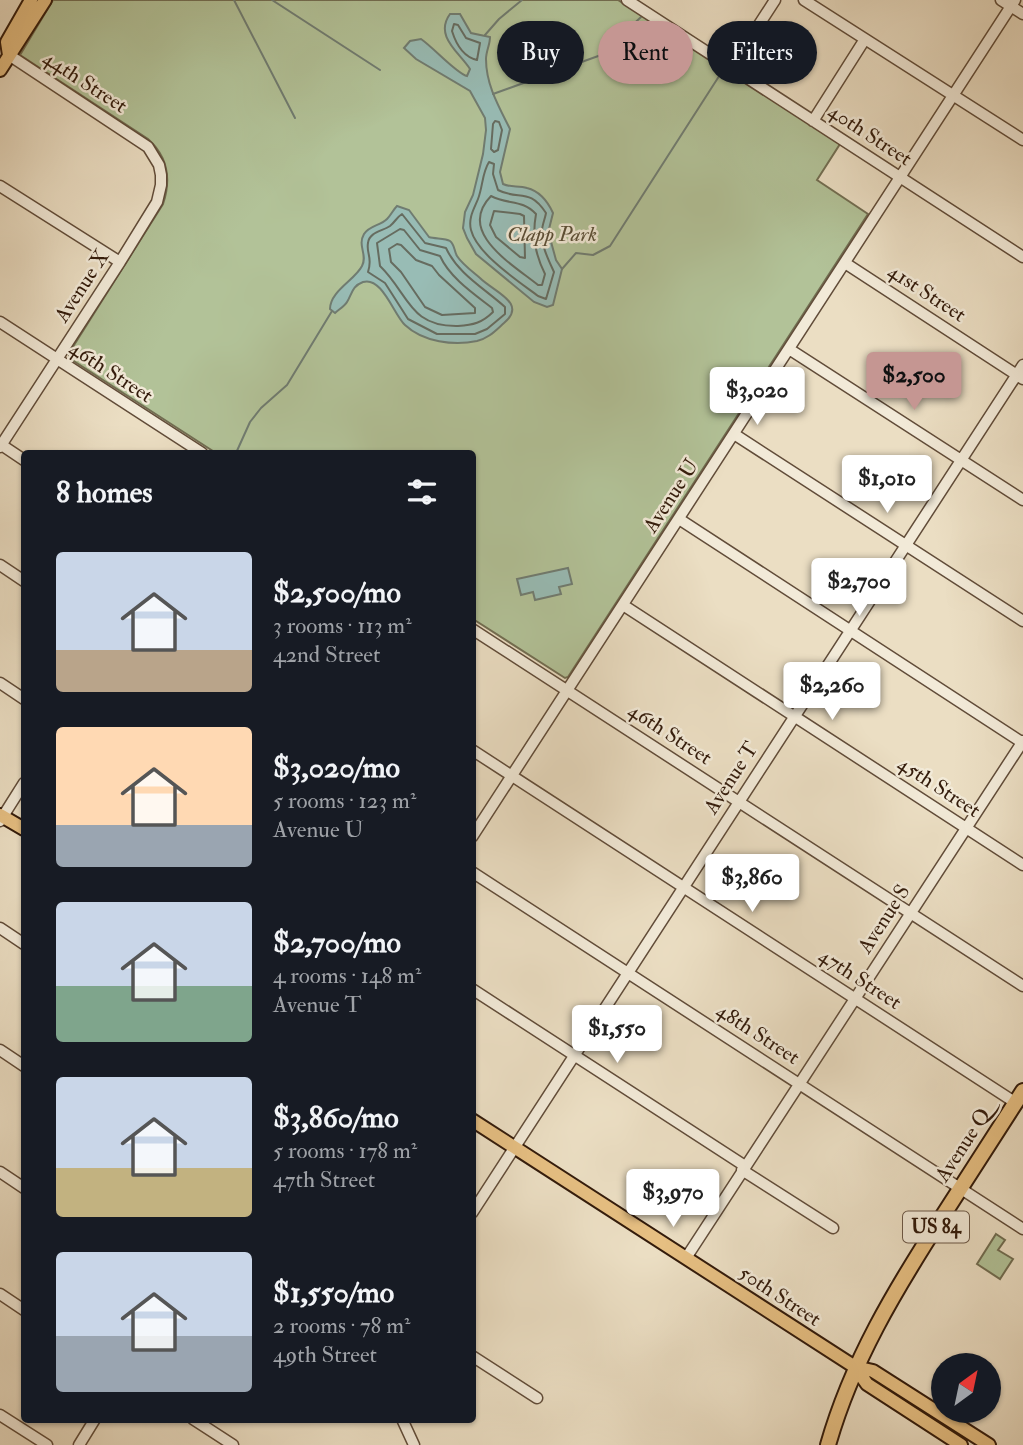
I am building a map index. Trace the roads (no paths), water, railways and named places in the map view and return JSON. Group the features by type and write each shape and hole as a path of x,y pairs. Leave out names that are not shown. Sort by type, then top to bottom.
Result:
{"highway":[{"name":"Avenue Q","path":"855,1367 893,1294 1019,1097"},
{"name":"US 84","path":"828,1445 855,1367"}],"main road":[{"path":"0,39 25,0"},
{"path":"9,55 7,42 31,0"},
{"path":"0,70 45,0"},
{"path":"1,815 21,827"},
{"name":"50th Street","path":"476,1122 855,1367 873,1371 989,1445"},
{"name":"50th Street","path":"855,1367 867,1384 961,1445"}],"street":[{"name":"40th Street","path":"626,0 707,52"},
{"path":"761,21 775,0"},
{"path":"804,0 1023,140"},
{"path":"1001,0 1013,3 1023,14"},
{"name":"Avenue U","path":"476,831 1013,3"},
{"path":"813,121 865,39"},
{"name":"44th Street","path":"9,55 139,141"},
{"name":"40th Street","path":"756,84 1023,257"},
{"name":"Avenue X","path":"0,445 157,202 161,185 159,165 148,147 139,141"},
{"path":"0,186 120,262"},
{"name":"41st Street","path":"845,263 1021,373"},
{"name":"46th Street","path":"0,322 197,450"},
{"path":"789,349 1023,500"},
{"name":"Avenue T","path":"476,1207 961,460 1021,373"},
{"path":"734,434 1023,621"},
{"path":"0,445 21,458"},
{"path":"679,519 1023,742"},
{"path":"0,565 21,579"},
{"name":"45th Street","path":"623,605 1023,864"},
{"name":"46th Street","path":"476,632 1023,986"},
{"path":"0,683 21,697"},
{"name":"Avenue S","path":"686,1258 1023,742"},
{"name":"47th Street","path":"476,753 855,998 1019,1097"},
{"path":"1,815 21,787"},
{"name":"48th Street","path":"476,875 1023,1229"},
{"path":"0,928 21,942"},
{"path":"476,992 833,1228"},
{"path":"0,1050 21,1064"},
{"path":"0,1172 21,1186"},
{"path":"0,1294 21,1308"},
{"path":"476,1359 537,1398"},
{"path":"0,1415 47,1445"},
{"path":"79,1445 93,1423"},
{"path":"199,1423 233,1445"},
{"path":"404,1423 414,1445"}],"water":[{"path":"450,14 460,14 471,33 490,37 486,59 488,78 510,129 500,172 503,184 524,187 539,194 553,213 550,238 556,260 562,269 553,305 547,307 534,302 476,254 463,228 465,212 473,195 483,154 485,118 470,91 416,59 404,48 410,41 421,39 457,71 467,76 470,69 446,37 446,22"},
{"path":"397,206 409,210 429,237 450,241 462,262 511,304 510,316 492,334 477,341 459,343 430,339 405,325 382,290 370,282 357,286 346,303 335,313 330,309 338,291 359,271 364,262 364,234 387,219"},
{"path":"568,568 572,584 559,587 561,594 535,600 533,592 521,595 517,579"}],"waterway":[{"path":"234,0 295,118"},
{"path":"272,0 380,70"},
{"path":"485,35 522,0"},
{"path":"493,94 601,55 641,17"},
{"path":"562,269 576,253 593,255 610,246 714,84"},
{"path":"237,450 250,422 261,408 287,385 332,311"}],"park label":[{"name":"Clapp Park","path":"552,234"}]}
